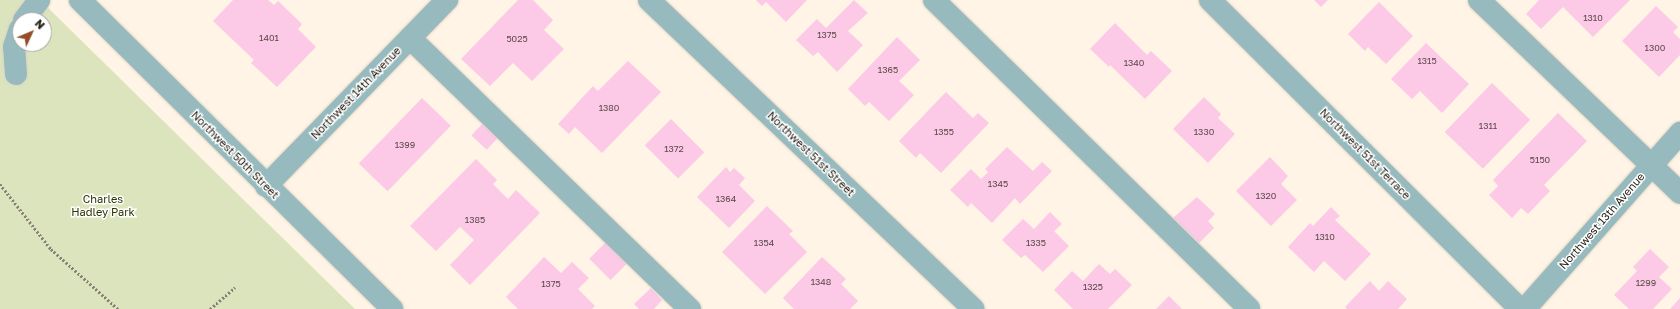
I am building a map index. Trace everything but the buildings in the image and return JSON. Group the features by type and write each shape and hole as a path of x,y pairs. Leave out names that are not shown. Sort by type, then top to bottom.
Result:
{"street":[{"path":"30,12 39,0"},
{"name":"Northwest 50th Street","path":"80,0 266,186 392,309"},
{"name":"Northwest 14th Avenue","path":"266,186 447,0"},
{"name":"Northwest 51st Street","path":"649,0 973,309"},
{"path":"934,0 1249,309"},
{"name":"Northwest 51st Terrace","path":"1210,0 1520,309"},
{"path":"1479,0 1680,193"},
{"path":"410,38 690,309"},
{"path":"14,52 16,74"},
{"name":"Northwest 13th Avenue","path":"1525,309 1680,133"}],"path":[{"path":"0,184 51,249 118,309"},
{"path":"210,309 235,287"}],"green space":[{"name":"Charles Hadley Park","path":"0,0 40,0 355,309 0,309"}]}
